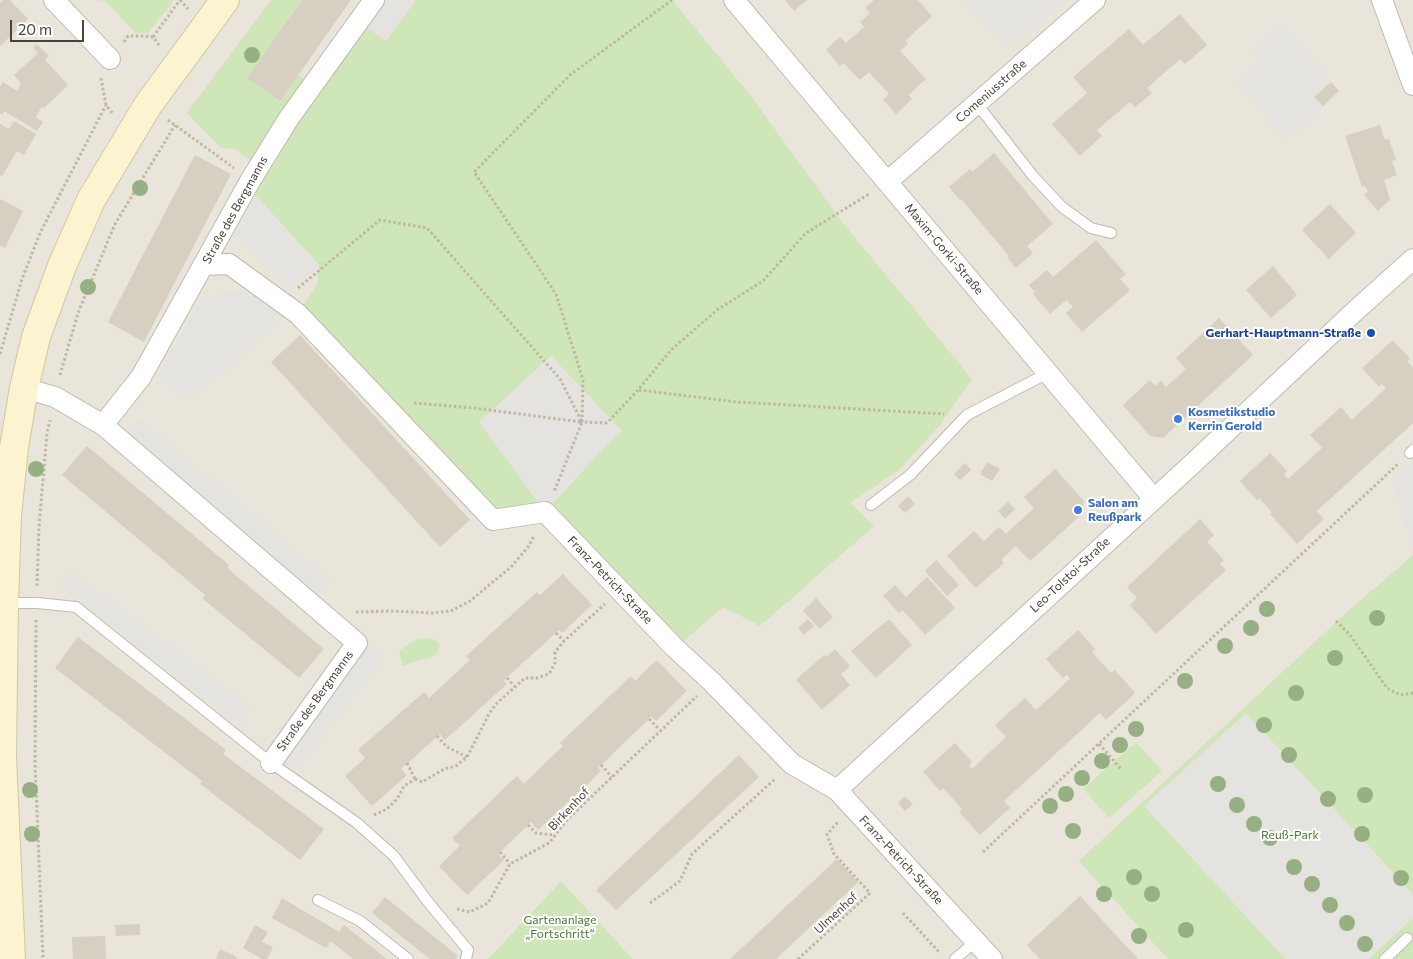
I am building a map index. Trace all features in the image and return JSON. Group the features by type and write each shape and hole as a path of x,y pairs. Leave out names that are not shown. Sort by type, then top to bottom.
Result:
{"main road":[{"path":"11,959 1,756 4,515 24,388 36,337 62,266 91,200 148,105 226,0"}],"street":[{"path":"54,0 110,59"},
{"name":"Straße des Bergmanns","path":"103,424 141,377 250,180 289,118 374,0"},
{"name":"Maxim-Gorki-Straße","path":"734,0 1154,499"},
{"name":"Comeniusstraße","path":"887,182 1096,0"},
{"path":"1382,0 1413,85"},
{"name":"Leo-Tolstoi-Straße","path":"837,790 1413,259"},
{"path":"204,265 229,264 298,314 493,520 545,512"},
{"name":"Straße des Bergmanns","path":"24,388 55,397 103,424 356,643 271,763"},
{"name":"Franz-Petrich-Straße","path":"545,512 675,648 712,682 792,764 837,790 992,959"}],"lane":[{"path":"977,104 1033,176 1062,206 1091,228 1111,233"},
{"path":"871,505 910,475 967,415 1048,373"},
{"name":"Straße des Bergmanns","path":"4,602 76,607 271,763 357,823 394,856 428,902 468,950 466,959"},
{"path":"318,900 360,921 408,959"},
{"path":"1385,959 1408,938"},
{"path":"956,959 976,941"}],"path":[{"path":"153,37 180,0"},
{"path":"338,627 353,612 431,613 451,611 470,601 510,567 528,547 545,512 582,422 583,380 556,294 474,172 570,74 672,0"},
{"path":"148,105 250,180"},
{"path":"0,354 22,279 40,233 106,106"},
{"path":"43,959 35,762 37,603 41,508 47,433 78,312 115,224 175,125"},
{"path":"381,400 474,408 582,422 607,423 638,390 671,350 717,310 763,281 806,233 887,182"},
{"path":"282,301 380,220 427,228 560,379 582,422"},
{"path":"638,390 737,402 967,415"},
{"path":"984,852 1411,451"},
{"path":"407,764 415,778 422,782 444,769 456,766 467,757 496,704 525,678 537,678 549,674 555,663 555,652 564,641 620,590"},
{"path":"1336,622 1350,635 1387,688 1400,695 1413,693"},
{"path":"556,633 564,641"},
{"path":"507,678 515,687"},
{"name":"Birkenhof","path":"510,864 549,843 567,820 712,682"},
{"path":"649,719 661,731"},
{"path":"437,736 447,747 467,757"},
{"path":"1099,744 1122,770"},
{"path":"650,903 680,881 692,854 792,764"},
{"path":"600,765 612,777"},
{"path":"357,823 387,809 397,799 404,786 415,778"},
{"name":"Ulmenhof","path":"798,959 870,893 834,854 827,834 853,808"},
{"path":"528,825 536,833 555,835"},
{"path":"428,902 470,912 488,903 510,864 500,852"},
{"path":"903,913 945,959"}],"shaded area":[{"path":"0,0 1413,0 1413,959 633,959 561,881 486,959 0,959"},
{"path":"387,0 416,0 386,41 366,27"},
{"path":"962,0 1064,0 1007,50"},
{"path":"1282,24 1341,93 1286,140 1237,82 1261,61 1252,50"},
{"path":"250,189 319,265 291,290 226,225"},
{"path":"252,289 285,315 192,401 158,377 201,298"},
{"path":"551,356 622,431 545,512 479,422"},
{"path":"139,419 331,580 318,596 126,435"},
{"path":"1413,462 1413,549 1392,481"},
{"path":"70,570 252,708 241,724 59,586"},
{"path":"367,643 384,657 297,769 279,755"},
{"path":"1246,713 1413,894 1413,918 1369,959 1285,959 1144,806"}],"green space":[{"path":"96,0 173,0 173,2 148,33 136,33 105,1"},
{"path":"271,0 302,0 247,78 280,101 298,75 307,81 252,161 235,149 221,148 187,113"},
{"path":"416,0 672,0 750,95 842,222 972,379 939,426 899,470 850,503 874,526 760,626 723,607 675,648 545,512 493,520 298,314 317,284 319,265 250,189 366,27 386,41","holes":["551,356 595,402 606,446 479,422"]},
{"name":"Reuß-Park","path":"1413,555 1413,959 1168,959 1079,861 1346,613"},
{"path":"427,638 436,640 440,645 437,653 430,658 403,666 399,651 414,640"},
{"path":"1136,742 1162,771 1109,818 1083,789"},
{"name":"Gartenanlage „Fortschritt“","path":"561,881 633,959 487,959"}],"building":[{"path":"3,0 10,0 28,19 0,46 0,3"},
{"path":"302,0 351,0 280,101 247,78"},
{"path":"785,0 807,0 794,11"},
{"path":"874,0 918,0 932,16 905,41 908,44 900,51 926,79 908,95 912,99 896,114 883,100 889,94 869,72 860,80 844,63 840,66 826,50 840,37 846,43 864,27 860,22 870,13 865,8"},
{"path":"1180,14 1207,45 1185,64 1180,59 1147,88 1152,93 1135,107 1130,102 1097,130 1102,136 1080,156 1052,124 1087,93 1073,77 1129,29 1143,45"},
{"path":"37,44 49,56 45,60 68,85 44,108 42,106 36,117 43,122 37,131 4,111 2,115 0,113 0,87 3,82 17,91 21,84 14,75 38,53 33,48"},
{"path":"1331,82 1339,91 1323,106 1314,97"},
{"path":"14,121 36,134 24,155 17,151 2,176 0,175 0,124 9,129"},
{"path":"1380,125 1385,140 1389,139 1396,160 1392,161 1397,175 1384,180 1390,200 1378,211 1364,195 1368,192 1365,186 1362,187 1345,136"},
{"path":"994,153 1053,224 1027,246 1033,253 1016,268 1007,257 1009,256 949,187 970,169 972,172"},
{"path":"195,155 231,174 144,342 108,322"},
{"path":"0,199 23,211 5,248 0,245"},
{"path":"1330,204 1356,233 1329,259 1302,230"},
{"path":"1096,240 1126,274 1120,279 1130,290 1082,332 1066,313 1073,307 1066,300 1050,314 1033,294 1035,292 1029,285 1047,270 1053,277"},
{"path":"1273,266 1297,295 1271,318 1246,290"},
{"path":"1219,318 1253,355 1163,438 1150,436 1123,405 1150,380 1155,386 1161,381 1166,387 1186,369 1176,358"},
{"path":"300,335 470,520 440,547 271,362"},
{"path":"1393,340 1410,359 1407,361 1413,368 1413,423 1317,511 1324,519 1297,544 1270,514 1272,512 1259,498 1257,500 1240,481 1270,453 1287,471 1284,474 1288,479 1322,448 1310,435 1341,407 1352,420 1386,388 1382,384 1379,387 1362,368"},
{"path":"87,446 229,565 227,568 324,649 299,678 202,598 205,595 62,475"},
{"path":"987,462 1000,469 992,481 980,474"},
{"path":"965,463 971,470 960,480 954,474"},
{"path":"1055,469 1084,501 1082,514 1030,561 1016,546 1001,560 1004,563 976,588 947,556 974,531 984,541 999,527 1006,534 1034,508 1024,497"},
{"path":"908,496 915,504 905,513 898,506"},
{"path":"1008,502 1015,509 1005,519 998,511"},
{"path":"1200,519 1214,535 1207,542 1224,560 1220,564 1226,570 1156,634 1130,605 1137,598 1127,587"},
{"path":"936,560 959,585 947,596 925,571"},
{"path":"563,574 592,605 562,633 559,630 504,680 507,684 445,740 440,734 401,769 407,775 372,806 345,776 365,758 358,750 424,692 429,698 470,660 466,656 537,592 540,595"},
{"path":"927,577 955,608 925,635 903,610 899,613 883,596 895,585 906,597"},
{"path":"816,598 833,617 820,629 803,611"},
{"path":"808,619 814,626 804,635 798,628"},
{"path":"889,619 912,645 876,678 851,651"},
{"path":"1078,630 1095,649 1092,652 1111,673 1115,670 1135,693 1106,720 1100,713 1004,801 1010,808 980,835 959,812 962,809 943,788 940,791 923,772 955,743 972,762 969,765 972,769 1006,737 995,725 1025,698 1036,710 1070,679 1067,675 1063,678 1046,659"},
{"path":"78,637 226,750 223,754 324,829 300,860 200,784 202,781 55,668"},
{"path":"835,649 850,666 841,674 850,685 822,710 796,680 824,655 826,657"},
{"path":"657,660 687,691 656,721 651,716 598,768 601,771 538,830 531,822 498,854 504,860 467,895 439,866 460,846 452,838 517,776 524,784 563,746 560,743 631,676 635,681"},
{"path":"739,755 759,777 616,910 596,890"},
{"path":"905,796 913,804 905,811 898,803"},
{"path":"837,859 858,882 776,959 730,959"},
{"path":"1080,896 1138,959 1040,959 1027,945"},
{"path":"385,897 458,956 456,959 430,959 372,913"},
{"path":"282,898 339,932 344,925 387,959 353,959 333,943 330,942 326,948 272,918"},
{"path":"140,924 140,935 116,936 115,925"},
{"path":"255,925 268,932 262,942 273,947 267,959 262,959 243,948"},
{"path":"105,936 106,959 73,959 72,937"},
{"path":"220,949 237,957 236,959 216,959"}],"place":[{"name":"Gerhart-Hauptmann-Straße","path":"1371,333"},
{"name":"Kosmetikstudio Kerrin Gerold","path":"1178,419"},
{"name":"Salon am Reußpark","path":"1078,510"}]}
